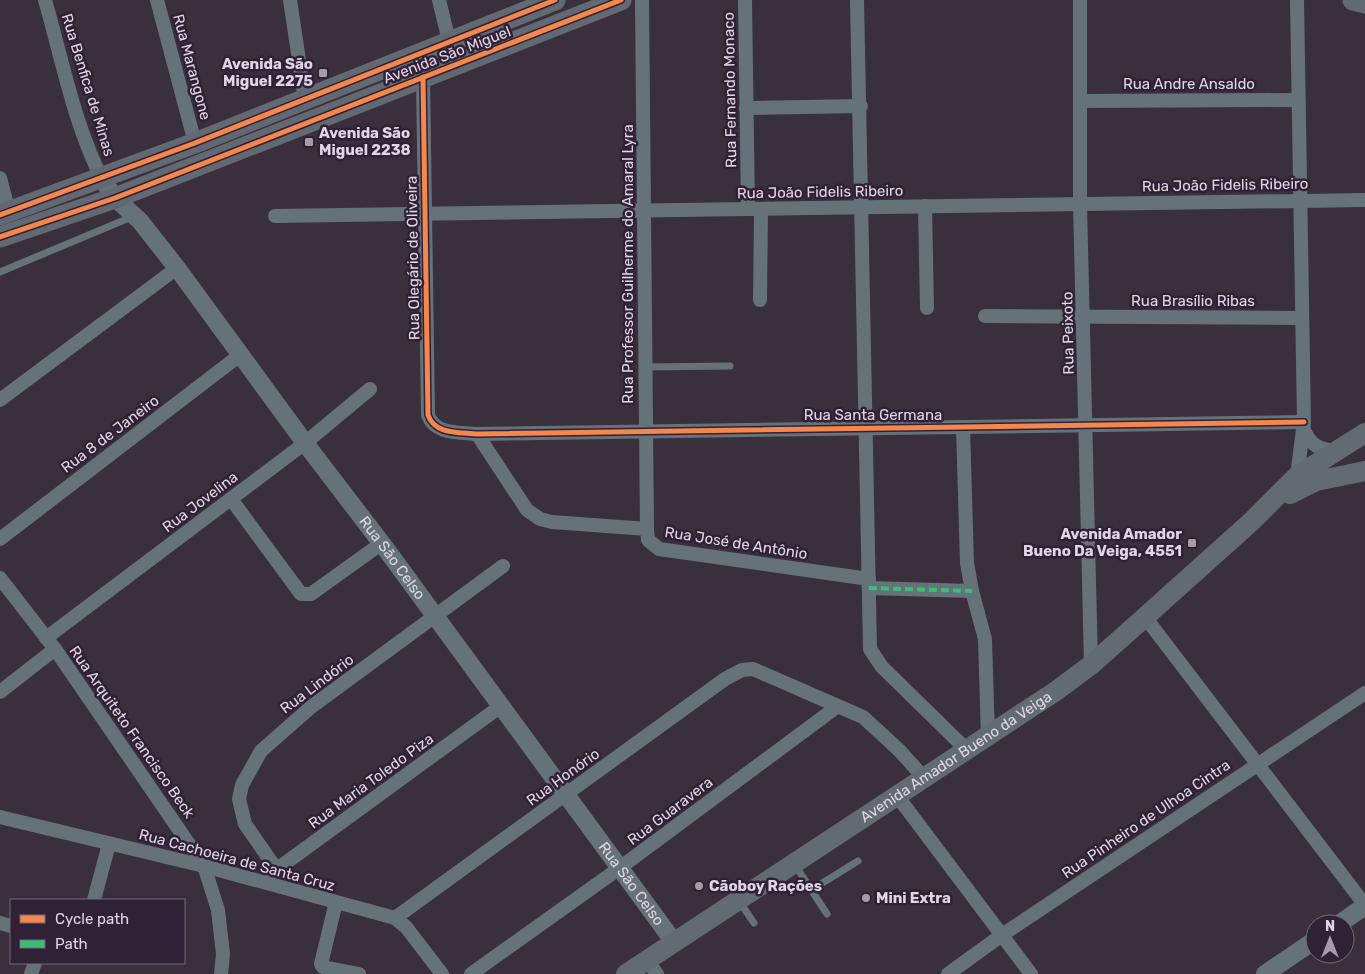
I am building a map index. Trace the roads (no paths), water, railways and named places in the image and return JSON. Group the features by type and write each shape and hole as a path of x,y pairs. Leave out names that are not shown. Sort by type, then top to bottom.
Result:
{"main road":[{"name":"Avenida São Miguel","path":"4,214 195,143 555,0"},
{"name":"Avenida São Miguel","path":"0,237 115,198 621,0"},
{"path":"1354,0 1365,2"},
{"name":"Avenida Amador Bueno da Veiga","path":"626,974 652,967 674,942 988,738 1091,665 1263,511 1297,476 1365,434"},
{"name":"Avenida Amador Bueno da Veiga","path":"1263,511 1316,481 1365,471"}],"street":[{"name":"Rua Benfica de Minas","path":"46,0 82,127 92,158 102,179"},
{"name":"Rua Marangone","path":"157,0 195,143"},
{"path":"290,0 305,100"},
{"path":"440,0 449,41"},
{"name":"Rua Professor Guilherme do Amaral Lyra","path":"642,0 647,529"},
{"name":"Rua Fernando Monaco","path":"745,0 746,108 760,300"},
{"path":"857,0 861,106 861,208 870,649 874,658 968,751"},
{"name":"Rua Peixoto","path":"1080,0 1080,204 1091,665"},
{"path":"1297,0 1304,426 1297,476"},
{"name":"Rua Olegário de Oliveira","path":"423,78 428,415 433,424 443,430"},
{"name":"Rua Andre Ansaldo","path":"1080,102 1298,100"},
{"path":"746,108 861,106"},
{"path":"0,178 4,214"},
{"name":"Rua São Celso","path":"102,179 115,198 135,216 176,268 305,443 382,543 621,867 674,942"},
{"name":"Rua João Fidelis Ribeiro","path":"275,216 1365,200"},
{"path":"925,206 927,308"},
{"path":"0,400 176,268"},
{"name":"Rua Brasílio Ribas","path":"985,316 1302,318"},
{"name":"Rua 8 de Janeiro","path":"0,539 240,355"},
{"name":"Rua Jovelina","path":"0,692 50,644 231,499 305,443 370,389"},
{"name":"Rua Santa Germana","path":"443,430 477,434 866,426 1304,426"},
{"path":"1304,426 1308,440 1315,446 1324,450 1337,451"},
{"path":"963,427 966,544 972,591 985,639 988,738"},
{"name":"Rua José de Antônio","path":"477,434 527,510 540,519 552,522 647,529 648,540 659,549 868,584 972,591"},
{"path":"231,499 301,594 311,594 382,543"},
{"name":"Rua Lindório","path":"277,870 245,824 239,800 242,785 261,751 304,713 503,566"},
{"name":"Rua Arquiteto Francisco Beck","path":"0,578 50,644 204,866 218,910 222,954 221,974"},
{"path":"1145,617 1365,906 1353,914"},
{"name":"Rua Honório","path":"395,918 725,680 742,670 753,669 838,706"},
{"name":"Rua Pinheiro de Ulhoa Cintra","path":"948,974 1002,935 1365,693"},
{"name":"Rua Maria Toledo Piza","path":"260,882 501,706"},
{"path":"838,706 868,721 900,751 925,779"},
{"name":"Rua Guaravera","path":"471,974 621,867 838,706"},
{"path":"898,796 1031,974"},
{"name":"Rua Cachoeira de Santa Cruz","path":"0,817 204,866 395,918 406,927 442,974"},
{"path":"94,899 109,844"},
{"path":"336,902 321,964 323,967 359,974"},
{"path":"1265,974 1305,947"}],"lane":[{"path":"0,272 135,216"},
{"path":"645,367 730,366"},
{"path":"811,890 858,861"},
{"path":"795,865 826,914"},
{"path":"739,901 754,923"}],"place":[{"name":"Avenida São Miguel 2275","path":"323,73"},
{"name":"Avenida São Miguel 2238","path":"309,142"},
{"name":"Avenida Amador Bueno Da Veiga, 4551","path":"1192,543"},
{"name":"Cãoboy Rações","path":"699,886"},
{"name":"Mini Extra","path":"866,898"}]}
